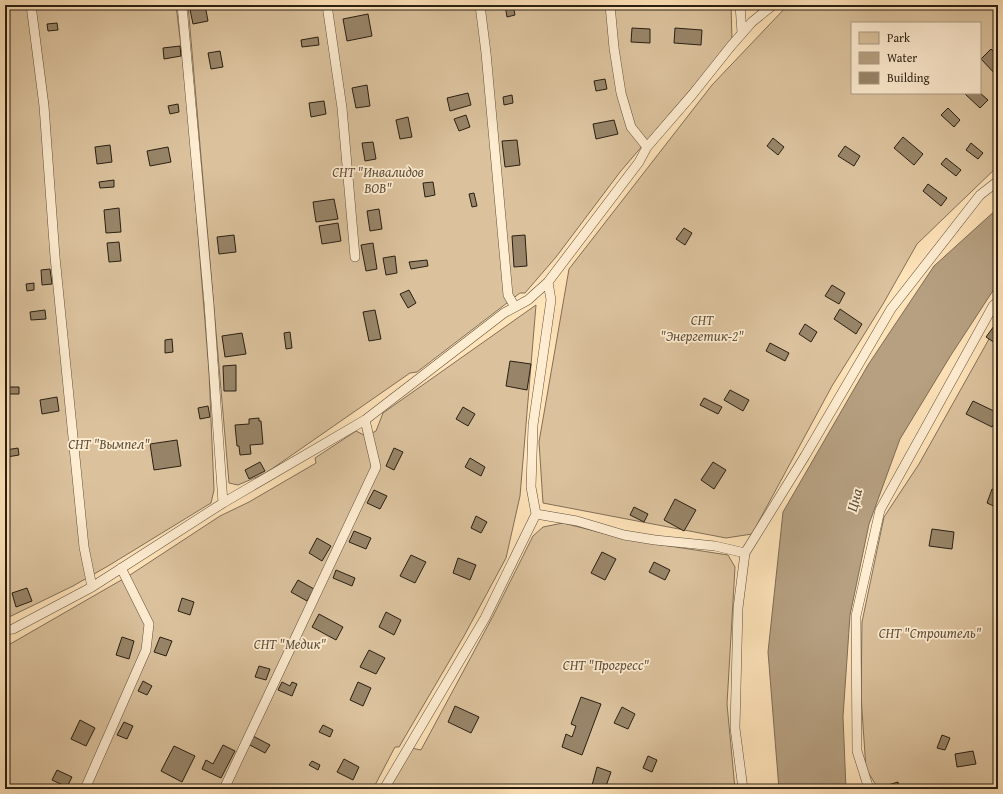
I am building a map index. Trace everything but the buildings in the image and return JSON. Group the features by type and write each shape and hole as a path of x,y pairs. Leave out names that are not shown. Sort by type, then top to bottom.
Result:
{"lane":[{"path":"32,5 44,106 55,257 84,547 92,587"},
{"path":"182,5 209,304 223,503"},
{"path":"327,5 342,108 355,257"},
{"path":"480,5 486,53 508,295 515,307"},
{"path":"610,5 614,48 621,93 631,127 647,147"},
{"path":"740,5 742,33"},
{"path":"5,630 13,630 92,587 223,503 365,420 504,313 528,300 548,282 639,162 647,147 692,95 742,33 752,22 773,5"},
{"path":"743,789 735,728 738,608 745,553 805,456 891,309 980,195 998,180"},
{"path":"384,789 485,618 536,514 531,487 534,425 551,300 548,282"},
{"path":"869,789 857,751 856,616 880,510 993,306 998,301"},
{"path":"224,789 376,467 365,420"},
{"path":"536,514 577,521 624,535 655,540 714,546 745,553"},
{"path":"86,789 146,650 149,624 121,568"}],"green space":[{"name":"СНТ \"Вымпел\"","path":"5,5 176,5 187,96 209,372 214,490 211,503 73,586 5,619"},
{"name":"СНТ \"Инвалидов ВОВ\"","path":"188,5 731,5 732,41 620,172 556,257 525,293 520,293 417,372 410,373 266,473 238,485 229,483"},
{"name":"СНТ \"Энергетик-2\"","path":"788,5 998,5 998,166 917,244 883,304 832,386 752,534 726,538 543,503 539,442 569,269 712,85"},
{"name":"СНТ \"Медик\"","path":"536,305 520,496 506,558 464,636 399,747 395,747 373,789 5,789 5,647 130,575 220,516 249,502 316,463 315,458 356,431 366,436 376,431 383,413"},
{"name":"СНТ \"Строитель\"","path":"998,323 998,789 877,789 866,769 861,696 862,622 884,517 919,464"},
{"name":"СНТ \"Прогресс\"","path":"563,523 630,540 728,555 735,567 727,704 735,789 389,789 411,748 421,750 493,616 533,536 543,527"}],"water":[{"name":"Цна","path":"998,208 998,283 951,355 900,439 869,524 850,615 843,717 846,789 779,789 768,652 783,512 868,365 934,266"}]}
